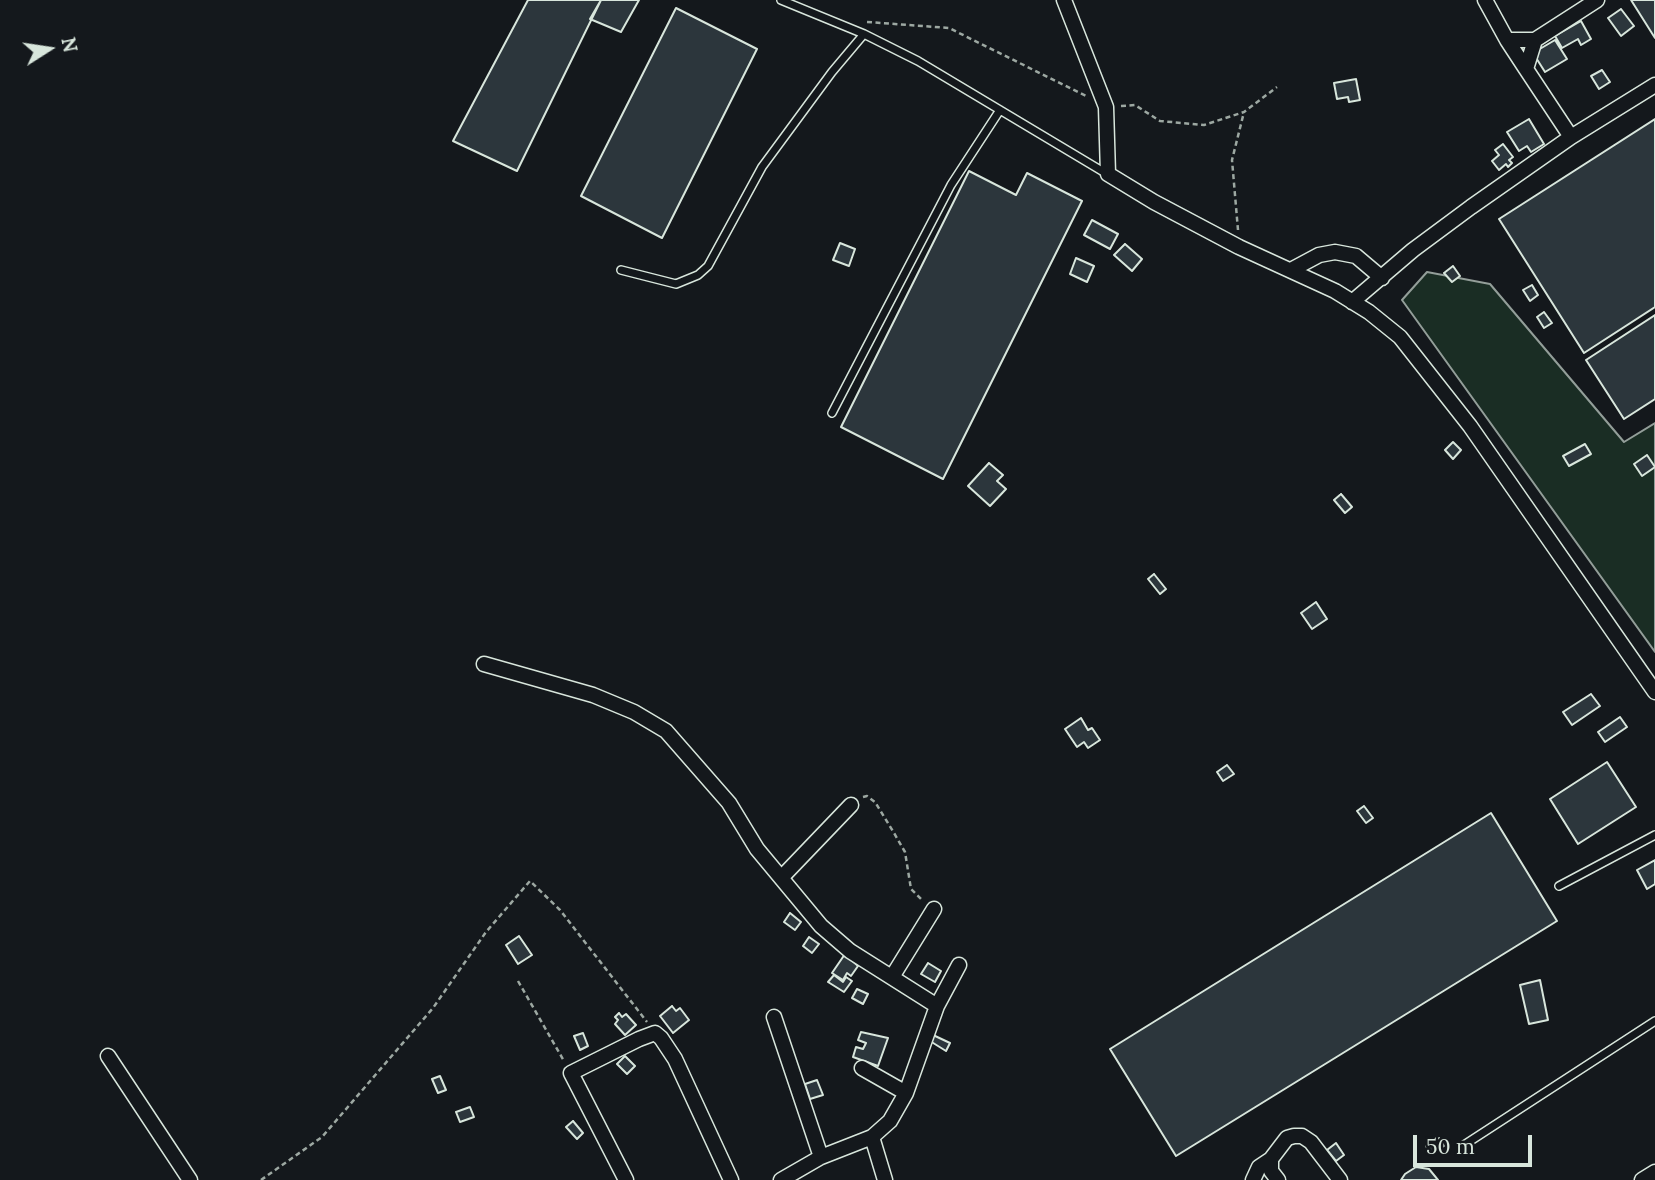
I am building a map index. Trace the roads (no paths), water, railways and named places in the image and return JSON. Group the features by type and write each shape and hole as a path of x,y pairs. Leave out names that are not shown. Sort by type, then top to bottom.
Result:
{"street":[{"path":"1064,0 1107,107 1108,174 1239,247 1335,291 1369,312 1400,337 1470,426 1655,692"},
{"path":"1485,0 1525,69 1571,137"},
{"path":"1507,40 1535,40 1597,0"},
{"path":"1525,69 1535,40"},
{"path":"1352,302 1413,250 1471,207 1571,137 1655,85"},
{"path":"1290,270 1319,255 1335,252 1356,256 1382,278"},
{"path":"484,664 593,695 634,712 666,731 729,803 757,849 821,926 850,951 937,1006"},
{"path":"782,877 851,804"},
{"path":"892,977 934,909"},
{"path":"781,1180 821,1157 872,1137 890,1121 906,1093 937,1006 959,965"},
{"path":"774,1017 821,1157"},
{"path":"626,1180 571,1073 655,1033 674,1059 731,1180"},
{"path":"108,1056 190,1180"},
{"path":"862,1068 906,1093"},
{"path":"1253,1180 1259,1167 1271,1159 1287,1138 1301,1136 1311,1142 1340,1180"},
{"path":"872,1137 885,1180"},
{"path":"1271,1159 1271,1171 1278,1180"},
{"path":"1642,1180 1655,1172"}],"lane":[{"path":"781,0 864,34 918,61 1108,174"},
{"path":"621,270 676,284 698,275 708,266 762,167 832,72 864,34"},
{"path":"832,413 951,185 1000,110"},
{"path":"1559,886 1655,835"},
{"path":"1461,1147 1655,1021"}]}
